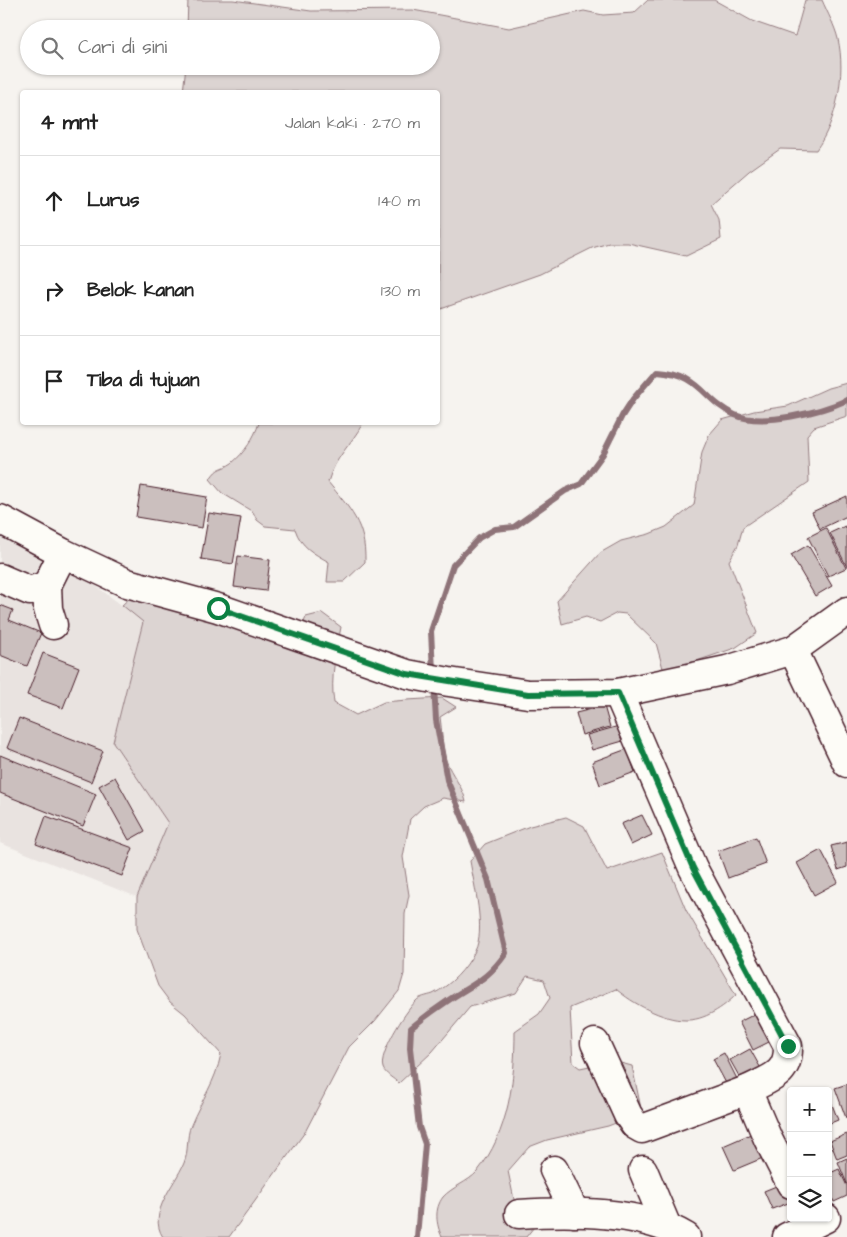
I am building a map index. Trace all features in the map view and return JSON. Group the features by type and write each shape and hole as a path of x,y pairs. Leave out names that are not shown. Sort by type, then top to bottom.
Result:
{"street":[{"path":"0,519 63,553 127,582 218,608 407,674 528,694 618,693 727,670 793,650 847,611"},
{"path":"53,624 48,609 47,585 63,553"},
{"path":"0,578 30,591 47,585"},
{"path":"793,650 846,757"},
{"path":"595,1043 628,1115 635,1125 642,1129 748,1090 783,1070 788,1061 788,1046 693,868 618,693"},
{"path":"748,1090 788,1177"},
{"path":"554,1170 575,1212"},
{"path":"643,1170 677,1232"},
{"path":"832,1214 847,1208"},
{"path":"518,1214 563,1211 624,1216 677,1232"},
{"path":"787,1237 814,1222"}],"shaded area":[{"path":"188,0 233,0 311,11 413,10 509,28 584,11 603,15 634,13 648,0 714,0 752,21 795,36 805,0 822,0 838,39 841,67 840,82 834,111 816,150 780,149 749,171 711,204 719,220 721,239 686,256 628,243 609,243 592,248 540,274 440,309 440,90 183,90 185,75 440,75 440,20 187,20"},
{"path":"847,383 847,416 814,427 807,435 809,482 743,527 738,545 729,561 757,633 735,648 664,672 656,643 626,614 617,613 600,622 586,617 562,624 557,601 600,553 621,541 649,534 666,527 694,505 702,452 709,435 722,420 754,411 788,406 828,388"},
{"path":"258,425 362,425 339,458 328,482 350,509 360,527 365,549 365,562 344,582 327,582 329,562 304,545 295,529 265,526 257,520 253,512 222,493 210,479 215,472 232,463 241,454"},
{"path":"0,531 81,575 143,621 113,742 168,823 137,897 0,843"},
{"path":"134,594 297,641 306,617 322,613 341,627 333,675 334,703 356,715 384,702 407,700 442,698 456,707 440,717 442,738 446,760 466,802 443,798 424,806 410,819 403,857 409,895 405,914 404,974 399,991 375,1021 349,1047 305,1132 229,1237 163,1237 159,1228 158,1218 160,1209 184,1163 191,1125 212,1083 221,1054 185,1014 170,1002 158,986 137,929 137,897 168,823 113,742 143,622 122,605"},
{"path":"566,817 584,826 607,871 662,852 686,910 736,995 726,1004 706,1016 692,1020 676,1019 658,1014 630,1000 616,989 570,1008 573,1063 580,1068 613,1061 632,1066 642,1113 608,1126 547,1140 529,1147 508,1171 516,1209 534,1227 526,1237 442,1237 438,1227 438,1206 447,1193 477,1172 496,1140 508,1105 514,1068 515,1031 539,1014 550,998 544,980 527,976 516,993 470,1007 432,1052 399,1083 383,1068 384,1053 399,1023 416,1001 433,994 452,981 463,970 475,951 478,942 479,919 470,861 485,844 530,826"}],"building":[{"path":"141,486 207,497 202,528 136,517"},
{"path":"847,496 847,516 820,529 812,512"},
{"path":"209,513 241,518 233,564 201,559"},
{"path":"845,526 847,530 847,567 830,533"},
{"path":"826,528 846,568 828,576 808,537"},
{"path":"808,545 832,586 815,596 791,555"},
{"path":"238,556 270,560 266,591 234,587"},
{"path":"0,605 13,610 9,620 41,633 27,666 0,655"},
{"path":"43,653 79,667 63,708 27,695"},
{"path":"604,706 610,727 582,735 576,713"},
{"path":"19,718 103,751 91,782 7,748"},
{"path":"619,726 623,741 592,750 587,735"},
{"path":"627,749 635,772 600,785 592,762"},
{"path":"0,755 96,794 83,826 0,793"},
{"path":"115,777 145,831 129,840 99,786"},
{"path":"642,815 652,835 631,845 621,824"},
{"path":"46,816 133,848 122,876 36,844"},
{"path":"756,837 766,864 728,878 718,851"},
{"path":"847,842 847,867 838,870 831,846"},
{"path":"821,850 838,882 814,895 797,863"},
{"path":"763,1010 777,1038 753,1050 739,1022"},
{"path":"750,1049 764,1074 744,1085 730,1060"},
{"path":"724,1053 738,1081 728,1087 713,1059"},
{"path":"847,1084 847,1118 846,1118 835,1088"},
{"path":"832,1104 838,1120 832,1122"},
{"path":"760,1130 770,1155 734,1170 723,1146"},
{"path":"847,1134 847,1155 837,1159 832,1146 832,1140"},
{"path":"847,1158 847,1184 838,1162"},
{"path":"839,1169 847,1186 847,1196 834,1202 832,1198 832,1172"},
{"path":"786,1182 787,1203 772,1209 764,1191"}],"waterway":[{"path":"433,671 431,631 453,565 479,538 495,529 514,527 565,491 581,484 603,454 622,416 633,399 657,371 684,377 701,388 724,409 746,418 775,419 791,417 836,405 847,400"},
{"path":"417,1237 425,1144 419,1127 410,1048 411,1028 486,976 506,953 488,879 447,780 436,720 434,686"}],"route":[{"path":"218,608 407,674 528,694 618,693 693,868 788,1046"}]}
